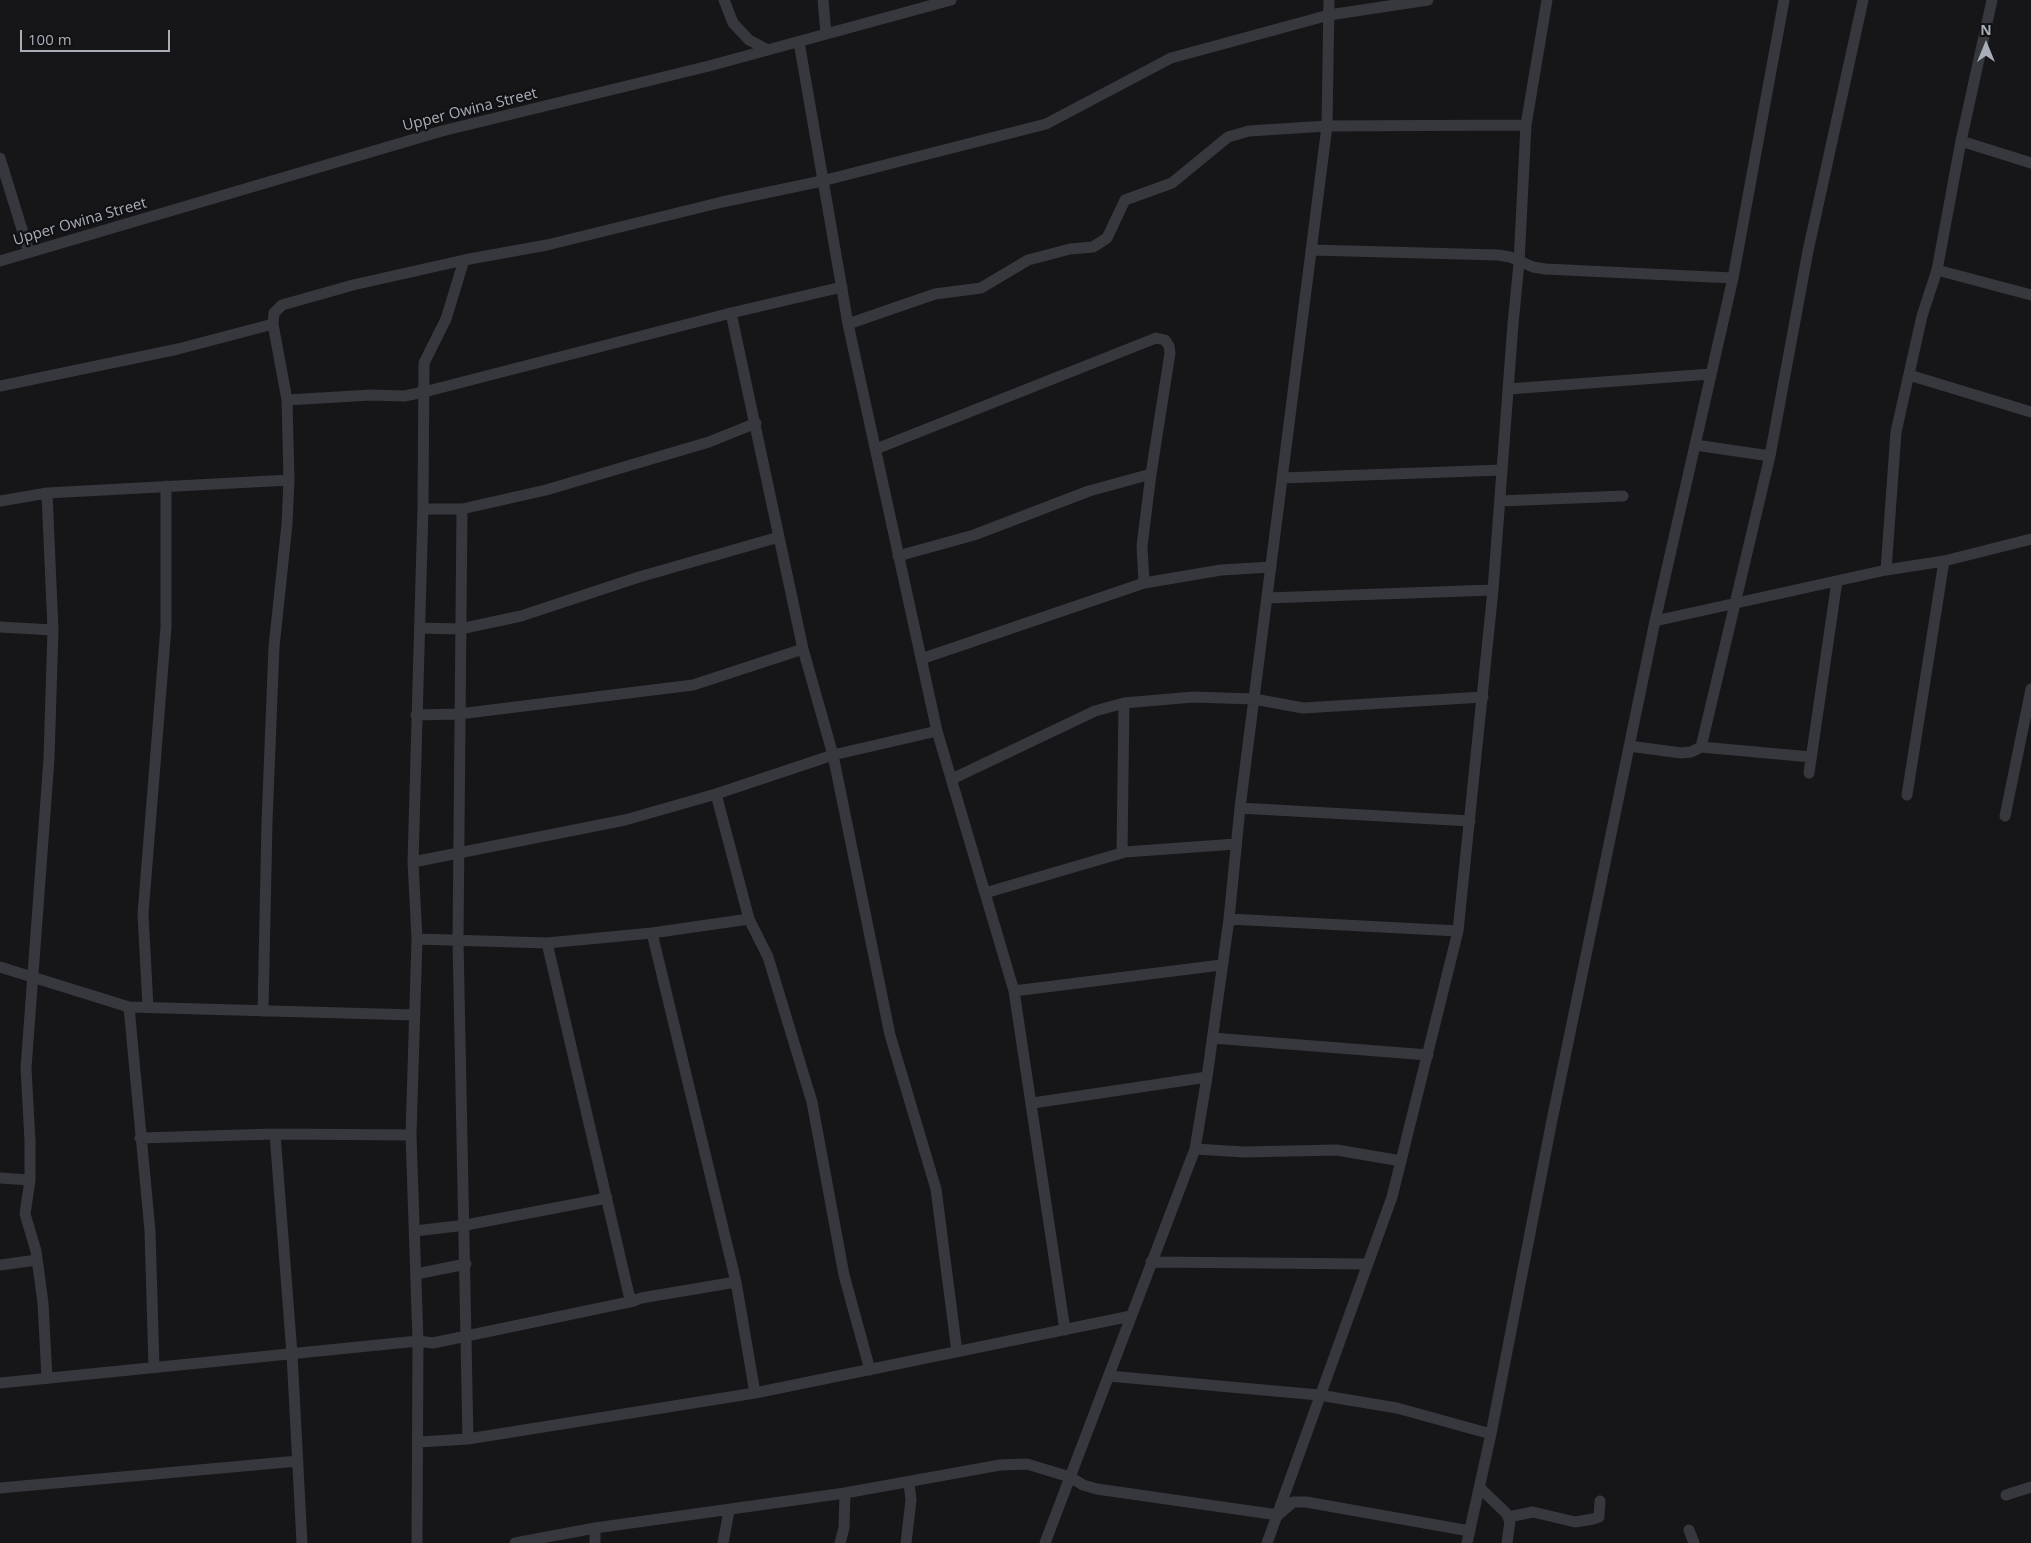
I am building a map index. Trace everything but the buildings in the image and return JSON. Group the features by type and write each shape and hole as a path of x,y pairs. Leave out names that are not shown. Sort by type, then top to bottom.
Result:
{"street":[{"path":"724,0 732,23 749,40 768,50"},
{"path":"823,0 826,34"},
{"name":"Upper Owina Street","path":"0,261 442,131 768,50 951,0"},
{"path":"1045,1543 1194,1149 1207,1077 1221,965 1229,919 1240,808 1327,126 1329,0"},
{"path":"263,1011 267,822 274,647 287,524 289,480 287,400 274,324 274,313 282,305 464,260 547,245 722,202 822,182 1046,124 1171,58 1247,35 1329,15 1428,0"},
{"path":"1267,1543 1392,1196 1458,931 1493,590 1508,389 1520,263 1526,125 1547,0"},
{"path":"1467,1543 1491,1434 1551,1124 1654,621 1733,278 1784,0"},
{"path":"1701,747 1733,604 1770,456 1808,251 1863,0"},
{"path":"1886,570 1896,432 1922,316 1937,270 1960,141 1992,0"},
{"path":"799,42 848,324 937,731 1014,990 1033,1103 1065,1330"},
{"path":"848,324 934,294 981,288 1028,260 1070,249 1093,247 1107,238 1125,200 1172,183 1228,137 1249,131 1327,126 1526,125"},
{"path":"1960,141 2031,163"},
{"path":"0,158 29,252"},
{"path":"1311,250 1498,255 1510,257 1520,263 1545,269 1733,278"},
{"path":"417,1543 418,1341 411,1135 418,939 413,862 423,509 424,363 446,319 464,260"},
{"path":"1937,270 2031,295"},
{"path":"287,400 371,395 404,396 424,392 731,313 842,287"},
{"path":"731,313 803,649 833,756 890,1035 936,1189 957,1352"},
{"path":"0,386 178,349 274,324"},
{"path":"876,449 1156,338 1165,340 1169,346 1170,353 1150,474 1142,546 1144,583"},
{"path":"1508,389 1711,374"},
{"path":"1909,375 2031,412"},
{"path":"423,509 462,509 546,490 709,442 756,423"},
{"path":"1695,445 1770,456"},
{"path":"1282,478 1502,470"},
{"path":"898,556 974,535 1089,491 1150,474"},
{"path":"0,501 47,493 289,480"},
{"path":"148,1007 143,914 166,627 166,486"},
{"path":"47,493 53,630 49,759 26,1068 30,1180 25,1214 26,1222 35,1244 43,1303 47,1378"},
{"path":"1500,501 1623,496"},
{"path":"462,509 458,940 466,1225 465,1336 468,1439"},
{"path":"420,628 460,628 521,616 639,577 779,536"},
{"path":"1654,621 1886,570 1944,561 2031,539"},
{"path":"1907,795 1944,561"},
{"path":"921,659 1144,583 1222,570 1271,567"},
{"path":"1809,773 1837,582"},
{"path":"1267,598 1493,590"},
{"path":"0,627 53,630"},
{"path":"416,715 459,714 693,685 803,649"},
{"path":"2005,816 2031,689"},
{"path":"952,779 1095,711 1124,703 1193,697 1254,699 1303,708 1483,697"},
{"path":"1122,853 1124,703"},
{"path":"413,862 625,820 716,794 833,756 937,731"},
{"path":"1629,746 1681,753 1691,752 1701,747 1811,757"},
{"path":"716,794 749,919 768,958 812,1102 844,1275 870,1370"},
{"path":"1240,808 1470,821"},
{"path":"985,893 1122,853 1236,844"},
{"path":"418,939 547,943 652,933 749,919"},
{"path":"1229,919 1458,931"},
{"path":"652,933 736,1282 755,1393"},
{"path":"547,943 629,1295 634,1302"},
{"path":"1014,990 1221,965"},
{"path":"0,967 128,1007 415,1015"},
{"path":"128,1007 150,1231 154,1367"},
{"path":"1212,1038 1428,1055"},
{"path":"1033,1103 1207,1077"},
{"path":"140,1138 275,1134 411,1135"},
{"path":"275,1134 292,1354 302,1543"},
{"path":"1194,1149 1244,1152 1337,1150 1401,1161"},
{"path":"0,1178 30,1180"},
{"path":"415,1231 466,1225 607,1198"},
{"path":"0,1265 37,1260"},
{"path":"1150,1262 1368,1264"},
{"path":"416,1274 466,1264"},
{"path":"0,1383 418,1341 433,1343 634,1302 641,1298 736,1282"},
{"path":"419,1442 468,1439 755,1393 1131,1316"},
{"path":"1108,1376 1319,1395 1397,1408 1491,1434"},
{"path":"0,1488 298,1461"},
{"path":"515,1543 595,1528 729,1511 909,1483 1000,1465 1027,1464 1070,1477 1083,1485 1097,1489 1278,1515 1293,1502 1306,1502 1470,1531"},
{"path":"906,1543 911,1500 909,1483"},
{"path":"2006,1495 2031,1486"},
{"path":"1480,1488 1510,1521 1507,1543"},
{"path":"840,1543 844,1528 845,1493"},
{"path":"1508,1517 1533,1512 1575,1522 1593,1519 1599,1517 1600,1501"},
{"path":"723,1543 729,1511"},
{"path":"595,1528 595,1543"},
{"path":"1689,1530 1694,1543"}]}
